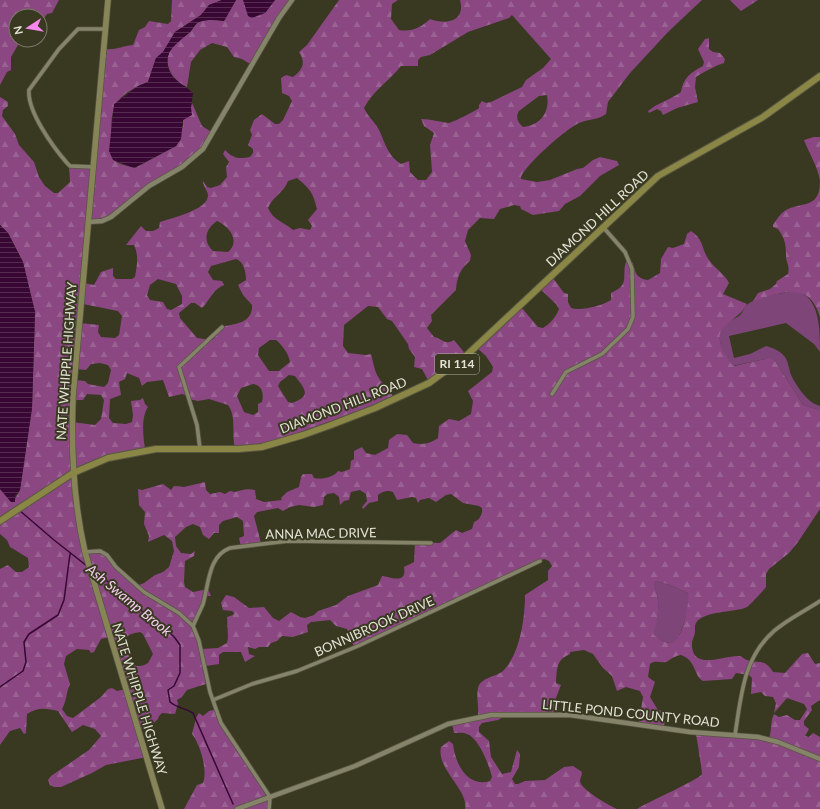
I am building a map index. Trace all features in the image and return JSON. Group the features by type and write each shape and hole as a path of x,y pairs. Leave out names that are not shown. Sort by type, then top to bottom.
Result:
{"main road":[{"name":"NATE WHIPPLE HIGHWAY","path":"108,0 72,396 71,436 73,473 79,521 85,552 162,809"},
{"name":"DIAMOND HILL ROAD","path":"0,521 73,473 108,458 128,453 168,448 251,448 296,437 375,408 429,383 455,365 473,350 658,176 763,117 820,76"}],"street":[{"path":"88,222 102,221 112,217 149,186 182,167 203,149 272,30 292,0"},
{"path":"93,167 70,166 67,163 32,110 28,97 28,90 59,49 78,29 105,29"},
{"path":"552,394 566,372 602,354 628,329 633,317 632,269 625,252 603,227"},
{"path":"200,449 197,425 179,367 222,327"},
{"name":"ANNA MAC DRIVE","path":"193,626 203,604 215,561 222,552 230,548 267,542 294,541 431,542"},
{"path":"85,552 101,551 144,592 179,613 193,626 199,641 213,700 226,731 270,797 269,809"},
{"name":"BONNIBROOK DRIVE","path":"213,700 252,684 297,671 358,646 540,561"},
{"path":"735,735 746,674 755,654 774,631 820,601"},
{"name":"LITTLE POND COUNTY ROAD","path":"237,809 355,766 442,726 480,716 541,713 570,715 690,732 735,735 771,740 820,758"}],"shaded area":[{"path":"222,0 236,0 224,21 208,20 198,23 173,47 168,57 167,63 173,77 193,93 191,108 192,115 183,120 181,139 176,146 134,168 113,160 109,151 114,104 138,86 148,82 156,58 163,52 175,32 201,15 209,5"},
{"path":"243,0 275,0 265,13 252,18 248,16"},
{"path":"0,225 8,233 23,262 35,312 32,408 20,490 15,496 15,502 11,502 0,489"},
{"path":"796,291 804,294 814,307 819,324 820,352 814,344 786,323 729,336 734,358 750,354 766,346 781,353 786,359 791,375 797,386 811,402 820,406 820,410 803,405 775,361 765,359 732,366 720,343 719,338 721,328 739,316 745,307 752,301 764,297"},
{"path":"656,581 688,593 690,597 678,639 673,643 663,641 652,634 658,609 658,597 654,584"}],"green space":[{"path":"0,0 59,0 52,13 48,14 48,8 8,8 8,48 16,48 11,57 11,70 7,72 0,85"},
{"path":"172,0 222,0 209,5 201,15 175,32 163,52 156,58 148,82 133,89 123,96 117,104 113,112 112,122 114,160 120,164 135,168 176,146 183,126 183,120 187,117 192,103 202,126 213,133 199,155 160,180 113,217 90,221 84,283 94,285 101,272 113,268 113,276 116,279 132,279 135,277 137,261 136,249 134,245 126,245 141,226 146,231 153,231 159,228 160,222 188,213 202,205 208,196 203,181 207,187 211,188 220,185 227,177 226,167 229,162 223,154 225,150 237,158 250,157 253,153 253,149 248,145 252,135 250,130 254,120 262,114 275,124 279,124 283,120 292,101 289,96 282,93 281,78 286,75 293,77 299,72 303,62 299,52 307,45 339,0 398,0 392,4 391,19 399,30 408,30 416,29 430,19 442,22 453,20 460,13 460,0 702,0 668,32 630,73 608,102 606,114 579,123 565,132 530,164 524,171 521,179 537,182 550,180 583,168 593,160 600,157 617,161 619,165 600,176 580,196 565,204 559,211 533,215 521,209 520,206 514,205 500,209 494,219 480,218 468,230 465,241 471,255 470,261 460,274 457,281 456,290 431,315 432,321 427,328 434,337 446,342 451,342 454,340 467,356 429,382 422,369 414,367 415,357 392,321 387,319 378,307 368,306 344,325 343,346 348,353 366,355 371,354 377,375 394,398 262,446 235,448 233,420 231,410 228,405 209,399 198,401 189,399 188,396 182,394 169,397 163,380 147,382 142,386 139,378 127,373 125,379 119,382 121,395 110,399 109,418 113,423 126,424 132,422 133,415 131,401 140,400 143,398 148,407 143,421 145,448 74,472 85,551 98,551 106,555 136,586 144,583 169,567 174,551 172,541 164,535 148,542 149,536 144,524 145,512 139,505 138,489 142,490 163,484 171,490 174,486 184,487 205,482 206,490 210,494 220,492 225,494 230,491 235,492 249,489 255,490 256,499 264,502 282,500 281,498 287,492 299,487 303,474 312,474 314,478 317,479 334,475 338,471 342,472 350,469 351,461 354,459 354,451 362,447 366,453 375,455 388,448 389,440 397,434 407,435 413,443 417,444 426,444 435,440 438,438 439,426 449,419 459,421 471,414 473,401 468,391 492,372 493,367 486,356 477,348 521,307 538,327 543,328 554,317 559,309 556,304 539,288 553,278 564,293 568,294 568,302 571,308 586,308 602,304 611,300 611,293 617,290 623,283 627,259 633,263 639,277 648,280 660,273 661,259 668,247 673,248 684,244 687,234 691,231 698,237 706,256 729,283 723,294 747,304 737,316 726,325 720,336 721,344 730,362 734,366 770,358 775,361 803,405 820,410 820,509 789,553 769,569 766,574 766,587 749,606 742,609 703,617 698,621 695,626 695,633 692,642 693,652 697,657 703,660 740,656 747,660 762,662 773,672 785,673 802,654 808,653 815,664 820,663 820,700 811,706 812,710 804,721 804,725 809,729 805,736 809,737 813,733 820,737 820,809 637,809 692,781 702,774 695,731 769,739 774,714 779,717 787,715 795,720 800,720 807,709 804,704 787,698 774,713 776,703 773,697 765,696 761,692 751,694 752,678 749,675 736,673 732,679 703,681 690,661 681,655 676,656 666,662 656,662 650,664 648,677 655,682 650,697 658,710 666,712 664,726 641,723 639,722 643,697 640,691 626,687 617,691 612,676 603,668 593,654 584,650 570,652 570,654 562,659 558,666 556,683 561,685 554,703 554,712 507,715 498,720 482,723 479,727 479,732 489,741 491,757 502,774 511,772 517,750 520,754 519,767 512,779 515,784 525,781 545,780 564,767 573,766 582,772 580,781 585,788 596,797 617,809 465,809 465,802 462,794 443,763 441,747 449,741 453,744 456,759 469,777 475,781 490,781 492,777 491,772 476,741 467,734 454,733 452,723 478,716 477,691 480,684 485,679 503,671 509,664 514,655 523,625 525,595 548,580 548,571 552,566 549,561 544,559 511,576 354,647 347,629 336,626 330,620 311,622 307,625 308,632 293,637 282,636 277,641 271,643 268,647 259,647 255,649 248,647 249,654 255,656 245,662 241,652 223,652 219,655 219,664 206,666 209,683 187,690 182,697 177,700 178,704 175,714 162,713 148,728 139,730 147,757 106,765 61,787 54,787 50,785 48,780 51,776 89,750 101,736 95,729 83,725 72,732 58,711 38,709 27,714 26,733 24,734 20,728 10,731 0,745 0,569 8,565 16,572 22,572 29,567 28,558 10,547 7,540 0,534 0,489 11,502 15,499 20,490 32,408 35,312 23,262 8,233 0,225 0,97 8,102 8,106 3,110 2,116 15,134 19,145 34,162 39,177 45,186 54,193 58,193 70,182 69,166 94,165 105,49 133,45 139,30 145,27 149,21 168,24 171,21","holes":["512,15 551,59 543,68 526,80 522,87 491,102 486,103 482,101 479,108 459,119 449,123 421,119 424,126 434,133 430,145 432,172 426,180 418,180 410,172 409,161 401,164 393,158 378,129 364,108 376,91 401,66 418,66 418,60 421,57 430,55 468,32 509,18","547,95 547,107 543,117 535,124 523,127 520,124 517,115 519,111 539,96","297,178 310,191 317,209 308,220 312,226 310,230 300,228 293,230 270,212 268,208 270,204 288,181","217,221 226,226 232,234 232,248 228,252 213,251 207,243 208,231","236,259 239,260 244,268 246,280 238,285 243,295 252,305 252,311 247,319 239,323 225,326 212,340 197,338 180,318 179,313 191,303 195,303 202,308 214,292 224,285 222,281 213,280 208,272 211,266","158,279 176,284 182,296 182,304 171,310 167,309 163,302 150,300 147,295 150,285","83,304 118,311 122,316 119,335 115,338 101,337 98,332 99,325 80,323","270,340 276,340 285,350 290,362 279,371 269,371 258,355 259,348","100,363 108,365 111,370 108,383 104,387 88,384 85,381 75,380 76,369 86,370 91,364","289,375 295,376 304,388 305,392 302,398 292,403 288,402 278,386 280,382","253,384 256,385 262,390 263,396 262,402 258,404 258,412 253,415 244,412 237,396 241,388","87,394 101,395 104,400 101,419 95,425 72,422 73,400 83,400","360,490 366,494 367,501 362,507 363,509 369,503 378,501 378,495 386,491 393,492 397,500 412,497 416,498 418,503 420,500 429,498 436,502 446,495 451,494 463,503 479,506 482,508 482,513 478,520 474,522 472,529 462,533 456,530 440,543 415,542 414,562 404,567 403,577 397,579 382,576 378,585 348,596 336,605 318,611 314,615 305,618 291,612 279,621 273,618 264,607 249,608 234,597 226,595 221,603 223,610 232,611 234,613 233,615 227,617 227,643 218,648 202,649 195,625 207,596 211,596 208,589 193,592 185,587 185,561 194,556 195,551 191,554 181,553 176,546 175,537 186,527 193,524 200,527 203,535 209,539 214,533 219,533 219,525 223,521 237,517 243,521 244,536 239,538 241,547 261,543 254,516 257,512 278,508 283,511 290,507 299,505 314,507 323,505 324,497 327,494 334,493 339,497 340,505 344,501 349,500 351,492","656,581 688,593 687,610 681,633 672,643 663,641 653,634 658,615 658,597 654,584","140,632 143,634 153,654 148,663 141,666 136,666 134,664 125,645 126,637","110,637 126,689 117,691 112,688 108,689 101,697 73,718 67,716 62,709 70,684 64,664 66,656 77,649 89,650 91,653 94,652 101,639"]},
{"path":"236,0 243,0 265,13 275,0 293,0 252,65 242,59 234,57 227,47 212,43 200,50 191,62 187,87 181,84 172,75 169,69 168,57 170,51 176,43 189,33 199,22 208,20 224,21"},
{"path":"730,0 758,0 741,11"},
{"path":"709,38 709,49 713,52 720,53 725,59 724,63 696,77 695,87 698,102 677,108 663,115 661,111 657,109 649,113 648,111 652,108 681,92 688,76 703,66 704,62 698,49 705,39"},
{"path":"820,137 820,181 804,140"},
{"path":"820,181 820,317 815,305 809,298 793,292 774,295 753,301 758,293 770,289 776,284 777,281 788,274 789,268 786,258 785,242 778,229 773,227 773,225 779,216 786,210 814,200 819,190"},
{"path":"218,709 222,721 269,794 269,809 184,809 197,785 203,783 205,771 198,744 192,734 196,718 199,713 203,716 209,711"}],"waterway":[{"name":"Ash Swamp Brook","path":"19,510 87,566"},
{"path":"0,687 23,671 26,662 24,642 29,634 58,615 64,600 70,554"},
{"name":"Ash Swamp Brook","path":"93,570 120,591 153,621 163,626 180,645 180,673 174,686 168,690 170,702 175,706 193,713 233,804"}]}
